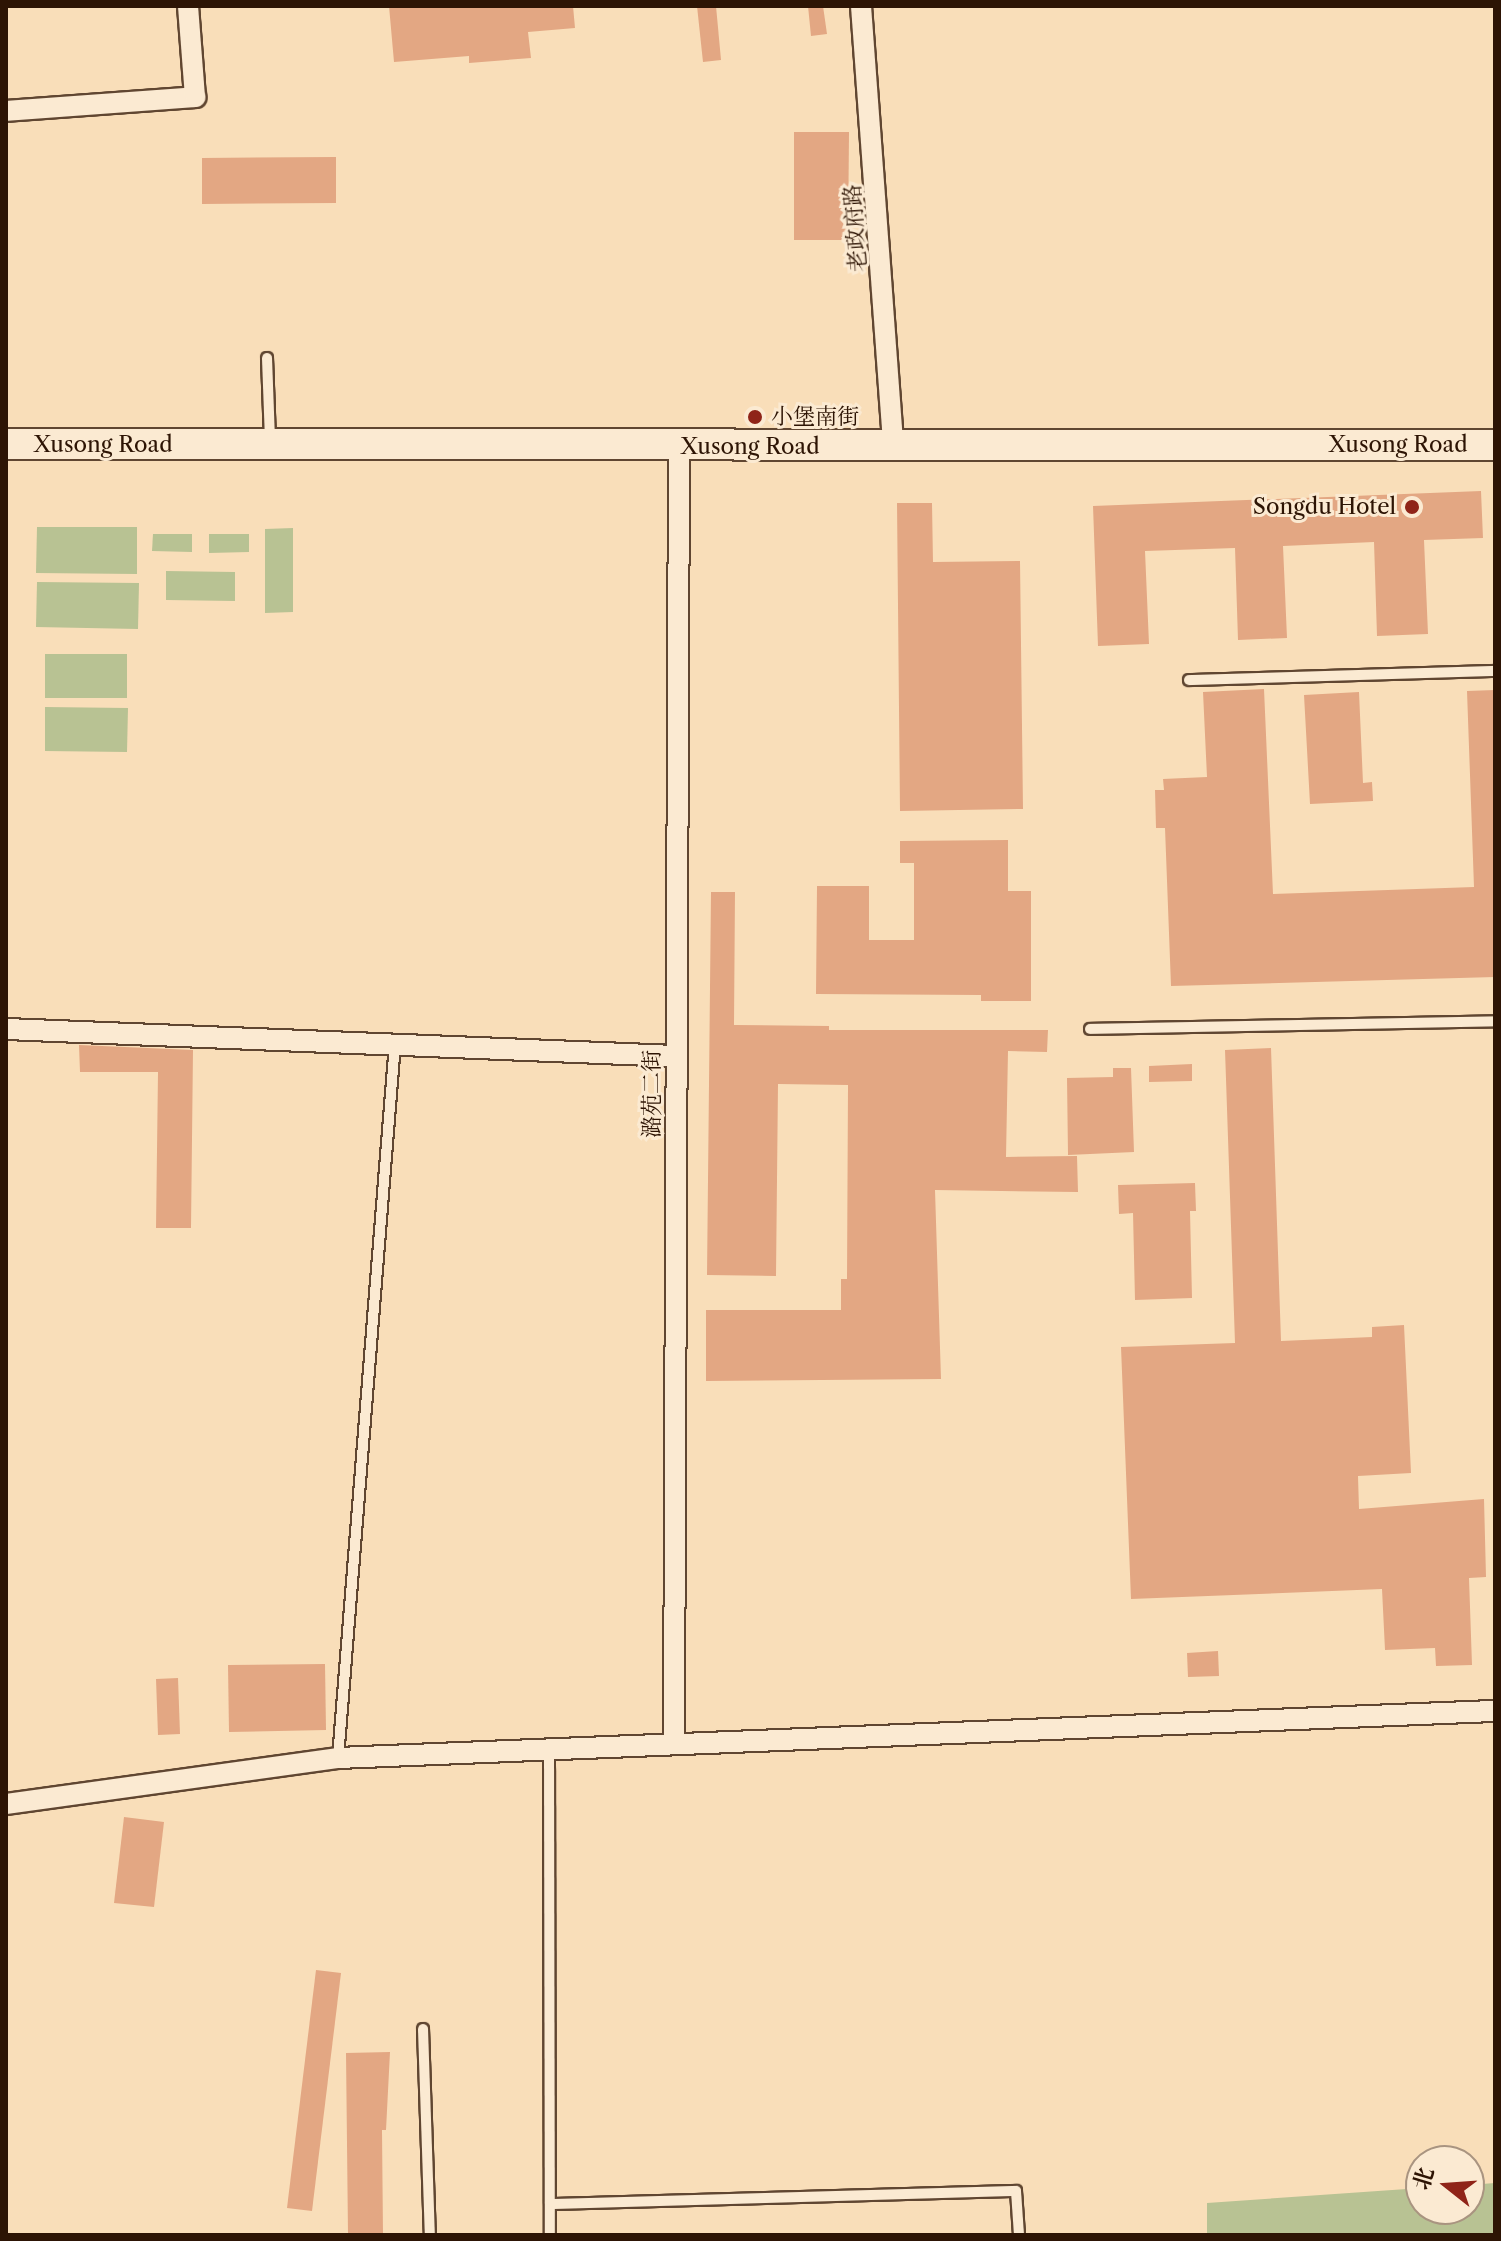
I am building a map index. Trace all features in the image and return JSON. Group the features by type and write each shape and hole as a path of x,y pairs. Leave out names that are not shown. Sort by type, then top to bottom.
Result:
{"street":[{"path":"6,111 195,97 188,6"},
{"name":"老政府路","path":"861,6 893,447"},
{"name":"Xusong Road","path":"6,444 679,447 1495,445"},
{"name":"潞苑二街","path":"674,1742 679,447"},
{"path":"6,1029 395,1042 676,1056"},
{"path":"6,1804 338,1758 1495,1711"}],"lane":[{"path":"267,358 270,446"},
{"path":"1189,680 1495,671"},
{"path":"1090,1029 1495,1021"},
{"path":"338,1758 395,1042"},
{"path":"549,1748 550,2235"},
{"path":"423,2029 430,2235"},
{"path":"550,2204 1016,2191 1019,2235"}],"green space":[{"path":"37,527 137,527 137,574 36,573"},
{"path":"293,528 293,612 265,613 265,529"},
{"path":"153,534 192,534 192,552 152,551"},
{"path":"209,534 249,534 249,552 209,553"},
{"path":"166,571 235,572 235,601 166,600"},
{"path":"37,582 139,583 138,629 36,627"},
{"path":"45,654 127,654 127,698 45,698"},
{"path":"45,707 128,708 127,752 45,751"},
{"path":"1495,2183 1495,2235 1207,2235 1207,2203 1405,2189 1405,2225 1485,2225 1485,2184"}],"building":[{"path":"389,6 573,6 575,28 528,32 531,58 469,63 469,56 394,62"},
{"path":"697,6 716,6 721,60 703,62"},
{"path":"808,6 823,6 827,34 811,36"},
{"path":"794,132 849,132 848,240 794,240"},
{"path":"336,157 336,203 202,204 202,158"},
{"path":"1481,491 1483,538 1424,540 1428,634 1377,636 1374,542 1283,546 1287,638 1238,640 1235,548 1145,551 1149,644 1098,646 1093,506"},
{"path":"897,503 932,503 933,562 1020,561 1023,809 900,811"},
{"path":"1264,689 1273,894 1474,887 1467,691 1495,690 1495,977 1171,986 1165,828 1156,828 1155,790 1164,790 1163,779 1207,777 1203,692"},
{"path":"1359,692 1363,783 1372,782 1373,801 1310,804 1304,695"},
{"path":"1008,840 1008,891 1031,891 1031,1001 981,1001 981,995 816,994 817,886 869,886 869,940 914,940 914,863 900,863 900,841"},
{"path":"711,892 735,892 734,1025 829,1026 829,1030 1048,1030 1047,1052 1008,1051 1006,1157 1077,1156 1078,1192 935,1190 941,1379 706,1381 706,1310 841,1310 841,1279 847,1279 848,1085 778,1084 776,1276 707,1275"},
{"path":"79,1045 193,1050 191,1228 156,1228 158,1072 80,1072"},
{"path":"1271,1048 1281,1341 1372,1337 1372,1327 1404,1325 1411,1473 1358,1476 1359,1509 1484,1499 1486,1577 1469,1578 1472,1665 1436,1666 1435,1648 1385,1650 1382,1589 1131,1599 1121,1347 1235,1343 1225,1050"},
{"path":"1192,1064 1192,1081 1149,1082 1149,1066"},
{"path":"1113,1068 1131,1068 1134,1152 1068,1155 1067,1078 1113,1077"},
{"path":"1195,1183 1196,1211 1190,1211 1192,1298 1135,1300 1133,1213 1119,1214 1118,1185"},
{"path":"1218,1651 1219,1676 1188,1677 1187,1653"},
{"path":"325,1664 326,1730 229,1732 228,1665"},
{"path":"178,1678 180,1734 158,1735 156,1679"},
{"path":"124,1817 164,1822 154,1907 114,1903"},
{"path":"316,1970 341,1973 312,2211 287,2208"},
{"path":"390,2052 386,2130 382,2130 383,2235 348,2235 346,2053"}],"place":[{"name":"小堡南街","path":"755,417"},
{"name":"Songdu Hotel","path":"1412,507"}]}
